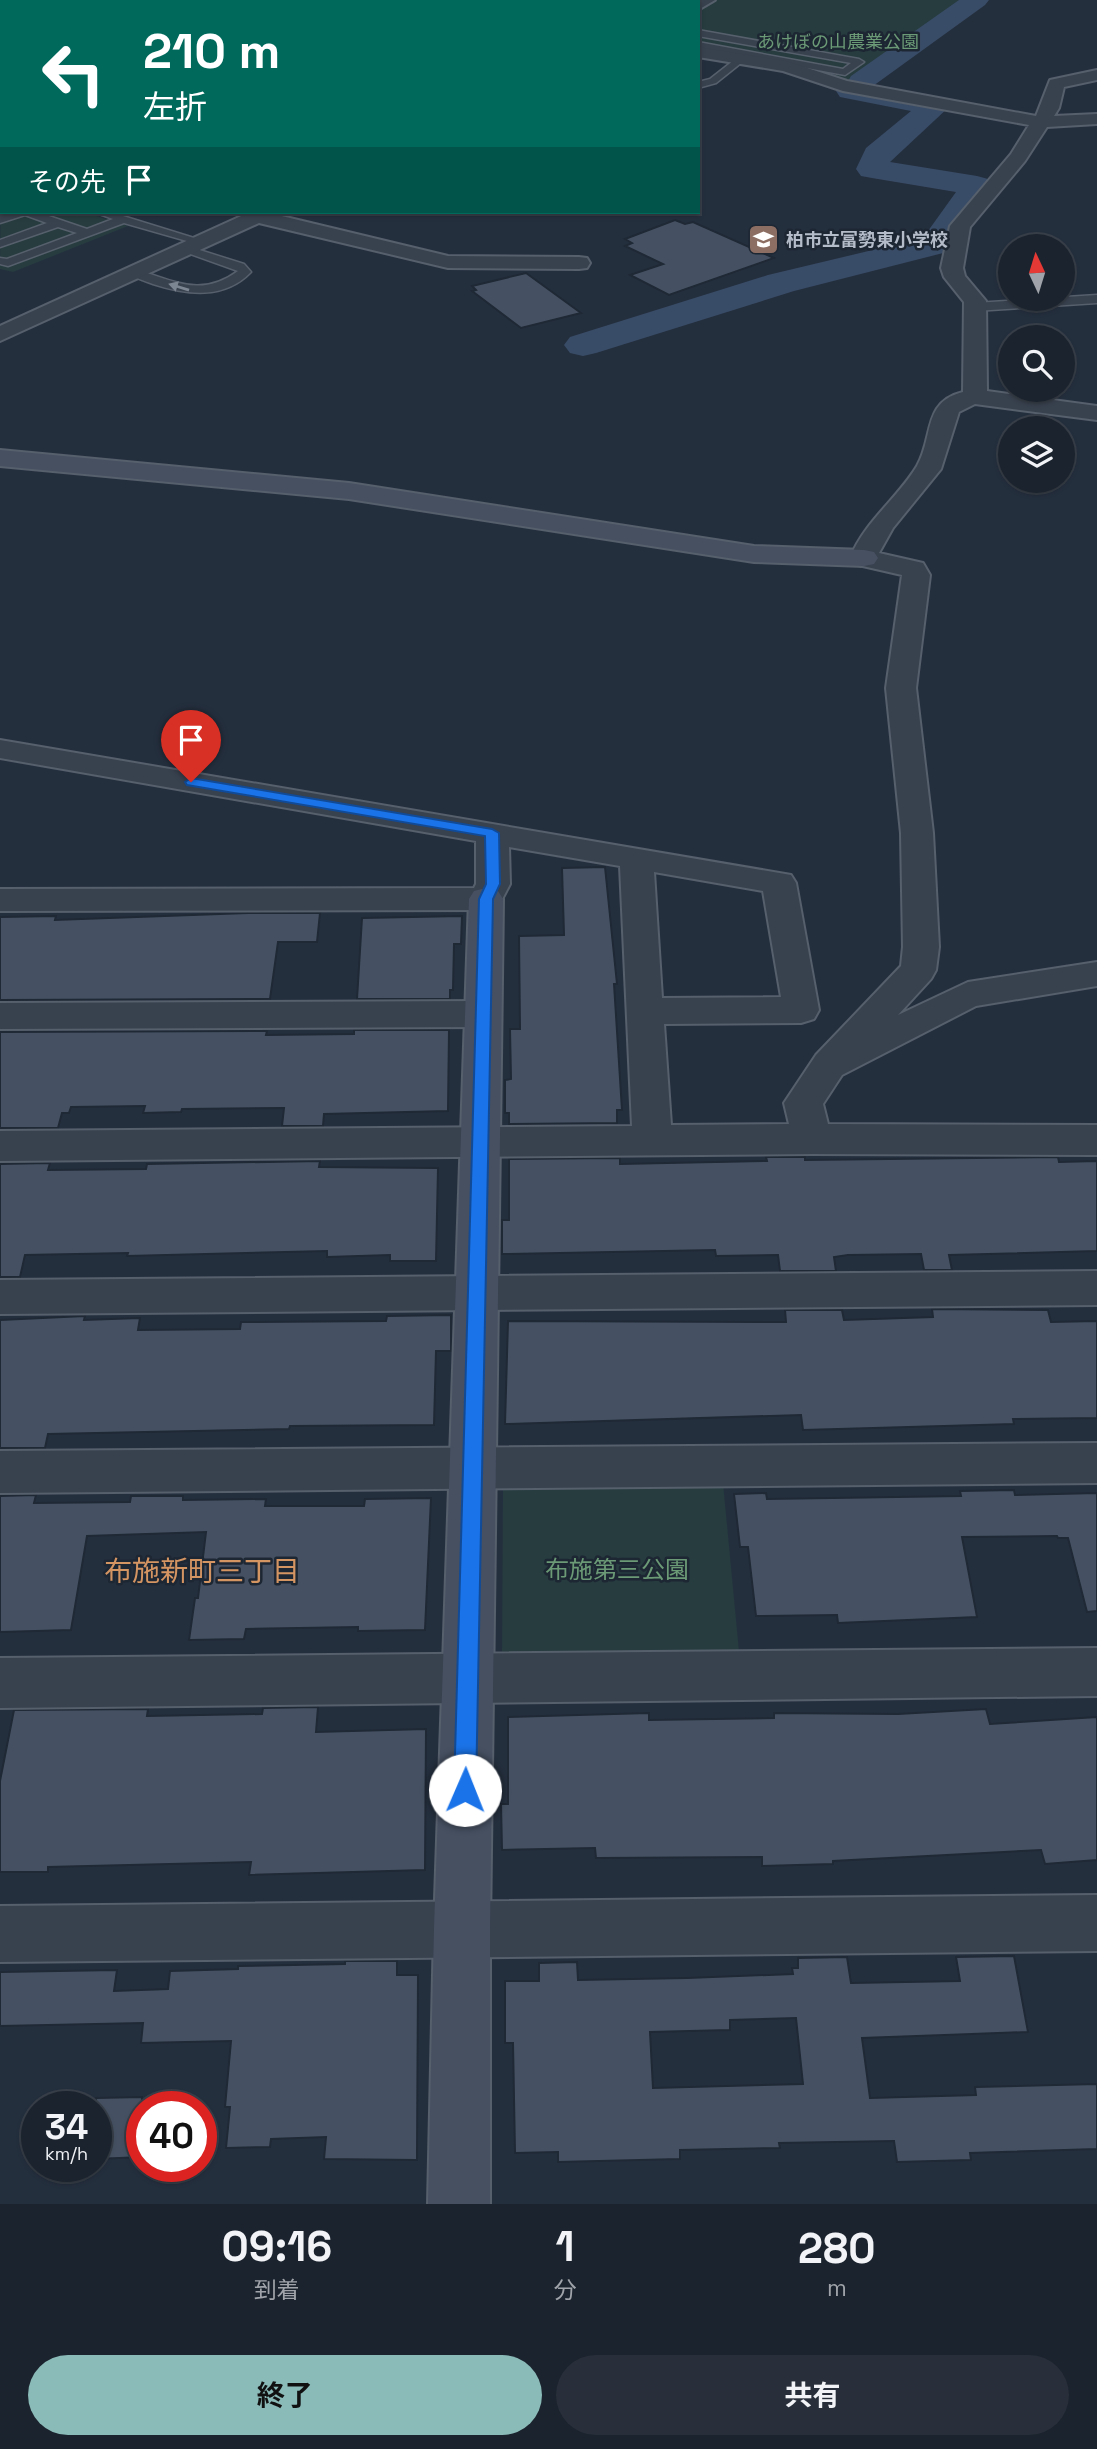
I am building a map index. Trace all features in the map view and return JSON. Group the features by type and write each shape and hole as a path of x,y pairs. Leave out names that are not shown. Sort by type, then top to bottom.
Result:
{"street":[{"path":"700,52 786,66 843,86 1041,122 1097,120"},
{"path":"975,397 975,301 955,277 952,268 960,226 1018,157 1050,108 1056,85 1062,81 1097,75"},
{"path":"0,334 257,216 448,262 579,263"},
{"path":"864,558 882,524 929,468 949,407 956,402 975,397 1097,413"},
{"path":"0,458 349,491 754,554 864,558 913,569 916,575 901,688 917,833 921,947 918,970 829,1065 803,1103 812,1139"},
{"path":"0,749 779,883 801,1010 643,1011"},
{"path":"459,2204 461,1929 472,1468 486,899 493,884 492,833"},
{"path":"636,858 652,1141"},
{"path":"0,900 486,899"},
{"path":"829,1065 968,995 1097,974"},
{"path":"0,1016 483,1014"},
{"path":"0,1146 481,1144 812,1139 1097,1140"},
{"path":"0,1297 1097,1288"},
{"path":"0,1472 1097,1463"},
{"path":"0,1683 1097,1672"},
{"path":"0,1934 1097,1923"}],"lane":[{"path":"700,33 859,62 845,72 729,55 700,46"},
{"path":"700,84 713,81 729,55"},
{"path":"0,220 19,214"},
{"path":"31,214 89,233"},
{"path":"106,214 193,245 240,266 245,272 211,290 196,292 134,272"},
{"path":"0,261 8,263 124,219"},
{"path":"0,244 58,223"},
{"path":"975,307 1097,299"}],"green space":[{"name":"あけぼの山農業公園","path":"700,0 973,0 848,85 782,64 700,52"},
{"path":"1,214 90,214 128,226 13,272 0,269"},
{"name":"布施第三公園","path":"723,1483 739,1651 502,1654 503,1486"}],"building":[{"path":"675,220 685,224 693,222 774,258 669,295 630,275 663,264 625,246 632,243 625,239"},
{"path":"526,273 581,313 521,328 472,291 476,290 472,286"},
{"path":"605,867 617,984 614,984 622,1110 617,1110 617,1123 509,1124 509,1113 505,1113 505,1080 511,1079 510,1029 520,1029 519,936 564,935 562,868"},
{"path":"320,913 317,942 278,942 270,999 0,1000 0,917 56,916 55,920"},
{"path":"462,916 461,944 454,944 453,990 450,990 450,999 357,999 362,918"},
{"path":"354,1030 449,1030 448,1111 324,1114 323,1126 282,1126 284,1108 182,1109 181,1112 143,1113 145,1106 71,1107 69,1113 62,1113 58,1128 0,1128 0,1032 267,1031 266,1035 354,1034"},
{"path":"766,1157 805,1157 805,1160 1058,1157 1059,1162 1097,1161 1097,1251 949,1255 952,1270 924,1270 921,1254 848,1255 834,1257 836,1271 780,1271 778,1255 716,1256 715,1250 502,1254 502,1220 509,1220 509,1159 620,1158 620,1164 767,1161"},
{"path":"320,1161 319,1167 438,1168 436,1261 390,1261 390,1255 327,1257 327,1251 127,1256 128,1253 25,1255 20,1277 0,1277 0,1164 50,1163 48,1170 146,1169 147,1164"},
{"path":"932,1309 1048,1310 1051,1322 1097,1321 1097,1418 1013,1419 1014,1424 803,1430 801,1415 505,1424 508,1321 786,1322 785,1310 842,1310 844,1320 933,1317"},
{"path":"451,1315 451,1351 436,1351 434,1425 290,1426 289,1429 48,1434 45,1448 0,1448 0,1320 85,1316 84,1320 140,1318 138,1330 240,1329 241,1322 386,1321 387,1316"},
{"path":"1014,1490 1015,1495 1097,1493 1097,1611 1087,1612 1068,1538 962,1537 977,1617 838,1623 837,1615 756,1616 748,1547 740,1547 734,1494 766,1493 767,1499 961,1496 960,1491"},
{"path":"36,1495 34,1503 130,1502 131,1496 183,1496 183,1500 266,1499 265,1506 364,1506 365,1499 431,1498 425,1630 358,1631 358,1627 246,1629 244,1639 189,1640 195,1598 198,1598 206,1532 87,1536 71,1630 0,1632 0,1496"},
{"path":"318,1707 316,1732 426,1729 425,1870 249,1875 251,1862 48,1867 48,1872 0,1872 0,1781 14,1710 148,1709 147,1716 262,1714 263,1708"},
{"path":"986,1709 990,1724 1097,1717 1097,1860 1045,1864 1041,1850 762,1866 762,1857 596,1858 595,1848 502,1850 501,1804 508,1804 508,1717 649,1713 649,1720 774,1718 774,1713 898,1714"},
{"path":"1014,1956 1028,2032 862,2038 870,2098 976,2095 975,2087 1097,2084 1097,2149 970,2153 971,2160 897,2162 894,2141 779,2143 780,2148 680,2150 680,2159 558,2162 558,2152 515,2153 513,2043 505,2043 505,1981 539,1981 539,1963 577,1962 578,1980 687,1978 793,1974 792,1968 798,1968 798,1958 847,1957 851,1983 960,1981 956,1957","holes":["796,2018 803,2084 653,2088 650,2032 730,2030 730,2020"]},
{"path":"345,1961 397,1961 397,1975 418,1975 417,2160 324,2159 326,2137 271,2139 270,2147 226,2148 230,2107 225,2107 231,2041 141,2043 143,2023 0,2026 0,1972 117,1970 114,1991 168,1989 170,1971 238,1969 238,1966 345,1964"},
{"path":"126,2097 126,2158 112,2158 112,2098"}],"waterway":[{"path":"861,82 976,0"},
{"path":"583,345 781,283 935,245 977,186 872,169 877,155 935,106 850,91"}],"place":[{"name":"柏市立富勢東小学校","path":"763,239"}],"district":[{"name":"布施新町三丁目","path":"202,1571"}],"route":[{"path":"191,782 492,833 493,884 486,899 465,1790"}]}
